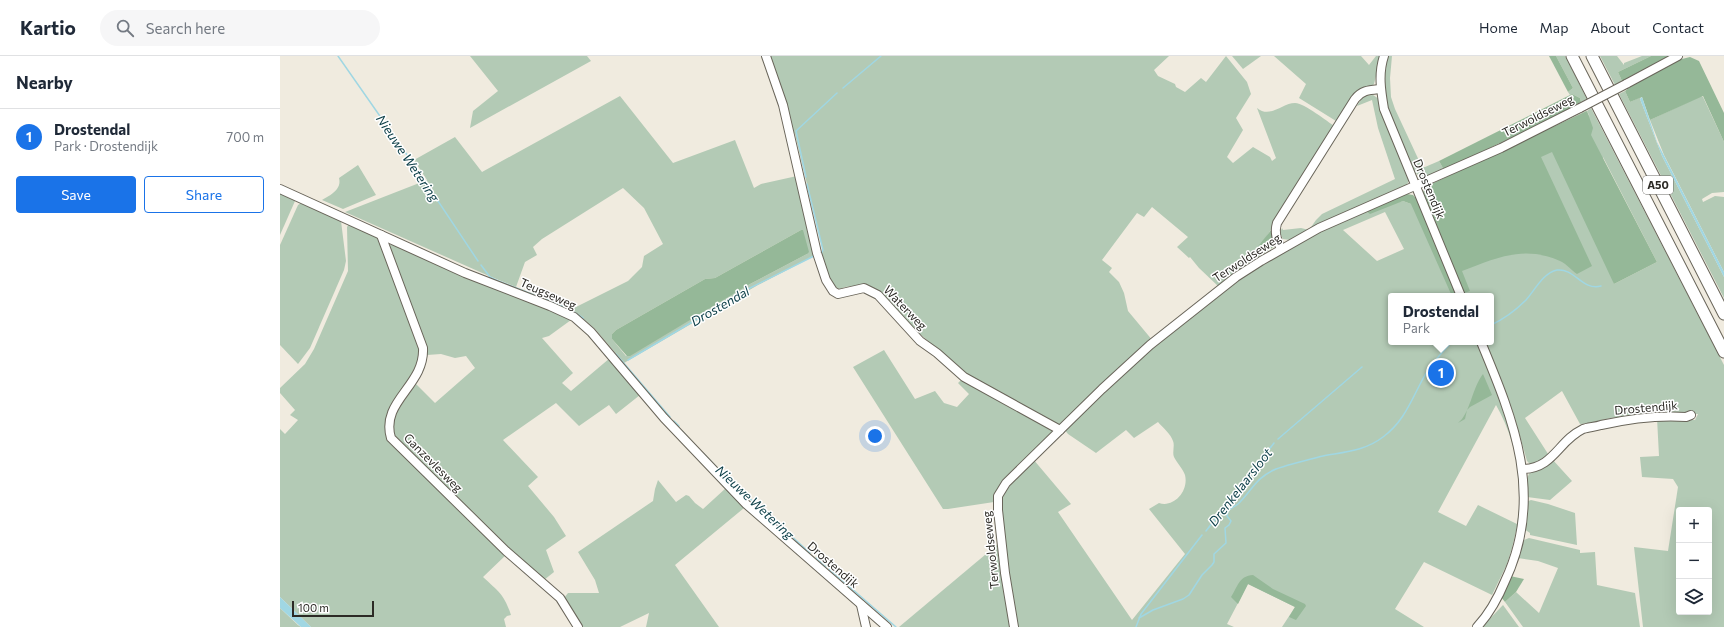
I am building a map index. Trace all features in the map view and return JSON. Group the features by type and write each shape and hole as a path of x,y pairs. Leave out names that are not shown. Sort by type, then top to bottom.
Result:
{"highway":[{"name":"A50","path":"1572,56 1724,352"},
{"name":"A50","path":"1592,56 1724,314"}],"street":[{"name":"Waterweg","path":"766,56 783,105 818,253 826,280 833,291 838,294 864,288 872,291 878,295 920,341 937,353 964,377 1060,430"},
{"name":"Drostendijk","path":"1384,56 1380,74 1380,89 1386,116 1460,293"},
{"name":"Terwoldseweg","path":"1014,627 1005,573 998,510 998,496 1006,483 1102,388 1150,346 1236,278 1281,249 1326,225 1501,148 1678,56"},
{"path":"1281,249 1275,230 1355,99 1360,93 1367,90 1380,89"},
{"name":"Teugseweg","path":"280,189 465,273 550,306 574,317 591,332 664,418 746,504"},
{"name":"Ganzevlesweg","path":"381,235 423,348 424,357 419,372 393,410 390,417 389,432 391,438 506,551 560,598 578,627"},
{"path":"1477,627 1496,602 1511,570 1520,541 1524,503 1523,469 1512,424 1482,345"},
{"name":"Drostendijk","path":"1523,469 1537,468 1545,464 1568,440 1587,428 1658,416 1686,417 1691,415"},
{"name":"Drostendijk","path":"746,504 887,627"},
{"path":"862,605 866,627"}],"green space":[{"path":"470,56 587,56 591,61 470,128 473,111 498,91"},
{"path":"768,56 1169,56 1154,70 1158,76 1175,84 1176,87 1185,92 1201,78 1206,82 1226,56 1247,82 1251,94 1236,118 1243,130 1227,157 1233,163 1253,147 1270,157 1272,161 1276,158 1257,108 1267,112 1276,110 1285,105 1295,103 1300,104 1336,127 1265,239 1239,270 1218,286 1190,257 1189,258 1177,247 1188,237 1152,207 1144,217 1137,213 1102,260 1112,268 1109,272 1119,282 1124,293 1128,311 1153,341 1060,426 964,372 863,285 840,289 832,284 827,274 821,254 823,251 795,134 793,132"},
{"path":"1232,56 1261,56 1243,69"},
{"path":"1274,56 1361,56 1369,65 1376,56 1381,56 1374,84 1336,121 1299,98 1306,84"},
{"path":"1386,56 1392,56 1390,78 1391,97 1395,109 1422,167 1439,161 1444,170 1424,177 1416,174 1413,170 1387,108 1382,76"},
{"path":"1549,56 1556,56 1573,88 1568,92"},
{"path":"1556,56 1565,56 1587,99 1581,102 1580,98 1572,94 1570,95 1568,92 1573,88"},
{"path":"1600,56 1617,56 1624,65 1624,63 1642,56 1651,56 1618,72 1622,81 1615,85"},
{"path":"1651,56 1669,56 1622,81 1618,72"},
{"path":"1690,57 1699,61 1724,113 1724,142 1703,96 1650,120 1642,97 1630,102 1625,91 1634,84 1682,59"},
{"path":"1625,91 1630,102 1641,97 1640,99 1662,156 1724,277 1724,298 1619,94"},
{"path":"1572,94 1580,98 1581,102 1552,118 1444,170 1439,161"},
{"path":"1373,95 1379,99 1410,179 1406,186 1290,240 1283,239 1280,233 1282,228 1283,230 1301,228 1309,230 1322,214 1395,179 1378,128 1372,100 1357,106 1363,96"},
{"path":"620,96 673,163 735,140 754,188 761,184 797,176 816,255 758,285 624,363 595,329 572,309 628,281 642,267 644,256 663,244 644,208 623,188 542,239 533,247 537,255 525,262 516,287 345,212 427,180 414,160 455,137 482,172","holes":["801,230 807,254 750,284 626,356 612,339 612,334 616,330 705,279 715,278"]},
{"path":"1701,96 1703,97 1724,142 1724,192 1712,193 1702,199 1703,202 1715,196 1724,197 1724,272 1664,155 1650,120"},
{"path":"1591,108 1724,365 1724,627 1643,627 1634,547 1668,551 1678,487 1673,479 1642,477 1640,457 1659,456 1657,418 1695,420 1698,414 1637,414 1580,424 1562,391 1525,418 1550,457 1535,465 1530,464 1527,461 1514,415 1503,388 1517,453 1520,482 1512,443 1505,423 1496,405 1438,512 1466,526 1478,505 1517,524 1520,484 1522,505 1512,548 1507,564 1492,595 1424,562 1395,609 1424,627 1282,627 1295,607 1248,584 1227,624 1234,627 1017,627 1008,575 1000,502 1004,490 1033,459 1071,504 1058,512 1132,620 1185,554 1149,509 1159,503 1165,504 1175,501 1185,487 1186,481 1184,473 1174,457 1174,443 1172,438 1158,422 1134,438 1126,430 1096,453 1068,434 1064,429 1121,374 1219,293 1264,264 1324,229 1365,210 1403,201 1411,204 1526,141 1586,111 1590,117 1587,111","holes":["1603,157 1657,262 1614,284","1385,212 1404,249 1377,261 1343,230"]},
{"path":"1587,111 1593,128 1591,135 1657,262 1614,284 1552,152 1541,157 1592,266 1577,274 1562,262 1547,256 1534,254 1510,255 1462,271 1470,291 1464,293 1422,198 1425,187"},
{"path":"358,165 376,195 343,209 322,200 332,194 337,188 340,182 339,178"},
{"path":"280,193 295,199 295,201 280,235"},
{"path":"1407,194 1413,195 1418,200 1457,293 1451,293 1411,204 1403,201 1370,214 1365,210"},
{"path":"301,203 341,221 346,261 344,270 310,348 298,364 280,345 280,245 298,205"},
{"path":"349,224 379,238 419,344 419,365 387,415 386,427 507,554 483,577 493,586 506,602 511,615 504,619 506,627 311,627 280,597 280,429 285,434 298,420 290,415 295,410 280,393 280,388 305,364 314,349 348,271 347,227"},
{"path":"1272,229 1275,246 1239,270"},
{"path":"803,230 809,252 807,254 750,284 630,356 627,356 612,339 612,334 616,330 705,279 715,278"},
{"path":"392,244 556,310 571,320 549,336 542,338 573,373 562,383 571,391 610,358 640,395 616,414 609,405 579,426 556,403 503,440 538,477 528,486 554,517 566,536 546,550 554,572 544,580 482,526 395,439 392,427 395,414 416,384 435,403 475,368 466,356 455,358 441,354 427,355 425,342 390,251 389,246"},
{"path":"884,350 915,399 935,391 944,403 957,407 969,394 958,383 963,378 1056,430 994,502 943,509 853,367"},
{"path":"1483,374 1492,395 1467,410 1476,386"},
{"path":"1467,410 1465,419 1458,423 1462,419"},
{"path":"1552,459 1572,481 1550,500 1527,497 1527,481 1530,472"},
{"path":"658,480 676,502 686,495 703,509 726,488 744,508 675,565 719,627 646,627 649,613 620,627 581,627 564,598 568,593 599,593 595,580 578,552 653,501"},
{"path":"1531,500 1575,513 1577,545 1530,535 1530,533 1524,529 1526,502"},
{"path":"1529,538 1580,550 1580,553 1595,552 1597,585 1635,593 1640,627 1523,627 1505,602 1516,592 1539,613 1558,568 1538,561 1518,558 1521,541"},
{"path":"998,544 1011,627 899,627"},
{"path":"1253,575 1273,589 1305,604 1306,606 1296,620 1289,617 1295,607 1248,584 1238,604 1231,597 1237,585 1245,577"},
{"path":"1510,576 1524,579 1516,592 1505,602 1501,597"},
{"path":"1503,605 1519,627 1482,627"},
{"path":"280,608 298,625 301,627 280,627"}],"water":[{"path":"1642,97 1657,142 1724,272 1724,277 1662,156 1640,99"},
{"path":"280,597 311,627 301,627 280,608"}],"waterway":[{"name":"Nieuwe Wetering","path":"338,56 412,162 478,261"},
{"name":"Drostendal","path":"843,88 881,56"},
{"name":"Drostendal","path":"806,177 796,131 837,93"},
{"name":"Drostendal","path":"807,184 823,250 821,254"},
{"name":"Drostendal","path":"628,360 748,289 814,256"},
{"name":"Nieuwe Wetering","path":"481,265 490,277 537,296"},
{"path":"1494,323 1518,307 1526,300 1543,278 1557,270 1569,272 1583,283 1594,287 1601,286"},
{"name":"Nieuwe Wetering","path":"545,299 569,309 583,318"},
{"path":"1139,618 1153,610 1183,599 1189,595 1202,575 1214,562 1214,554 1226,543 1225,528 1231,521 1227,516 1228,511 1238,504 1263,476 1276,469 1293,464 1362,448 1376,442 1391,431 1403,416 1428,370 1449,345"},
{"name":"Nieuwe Wetering","path":"616,354 670,417"},
{"name":"Drenkelaarsloot","path":"1278,439 1362,367"},
{"name":"Nieuwe Wetering","path":"674,421 679,426"},
{"name":"Nieuwe Wetering","path":"682,431 696,446"},
{"name":"Drenkelaarsloot","path":"1206,531 1274,443"},
{"name":"Nieuwe Wetering","path":"703,453 725,476 810,553"},
{"name":"Drenkelaarsloot","path":"1136,627 1141,614 1202,535"},
{"name":"Nieuwe Wetering","path":"816,558 826,567"},
{"name":"Nieuwe Wetering","path":"829,569 896,627"}],"place":[{"name":"Drostendal","path":"1441,373"}]}
